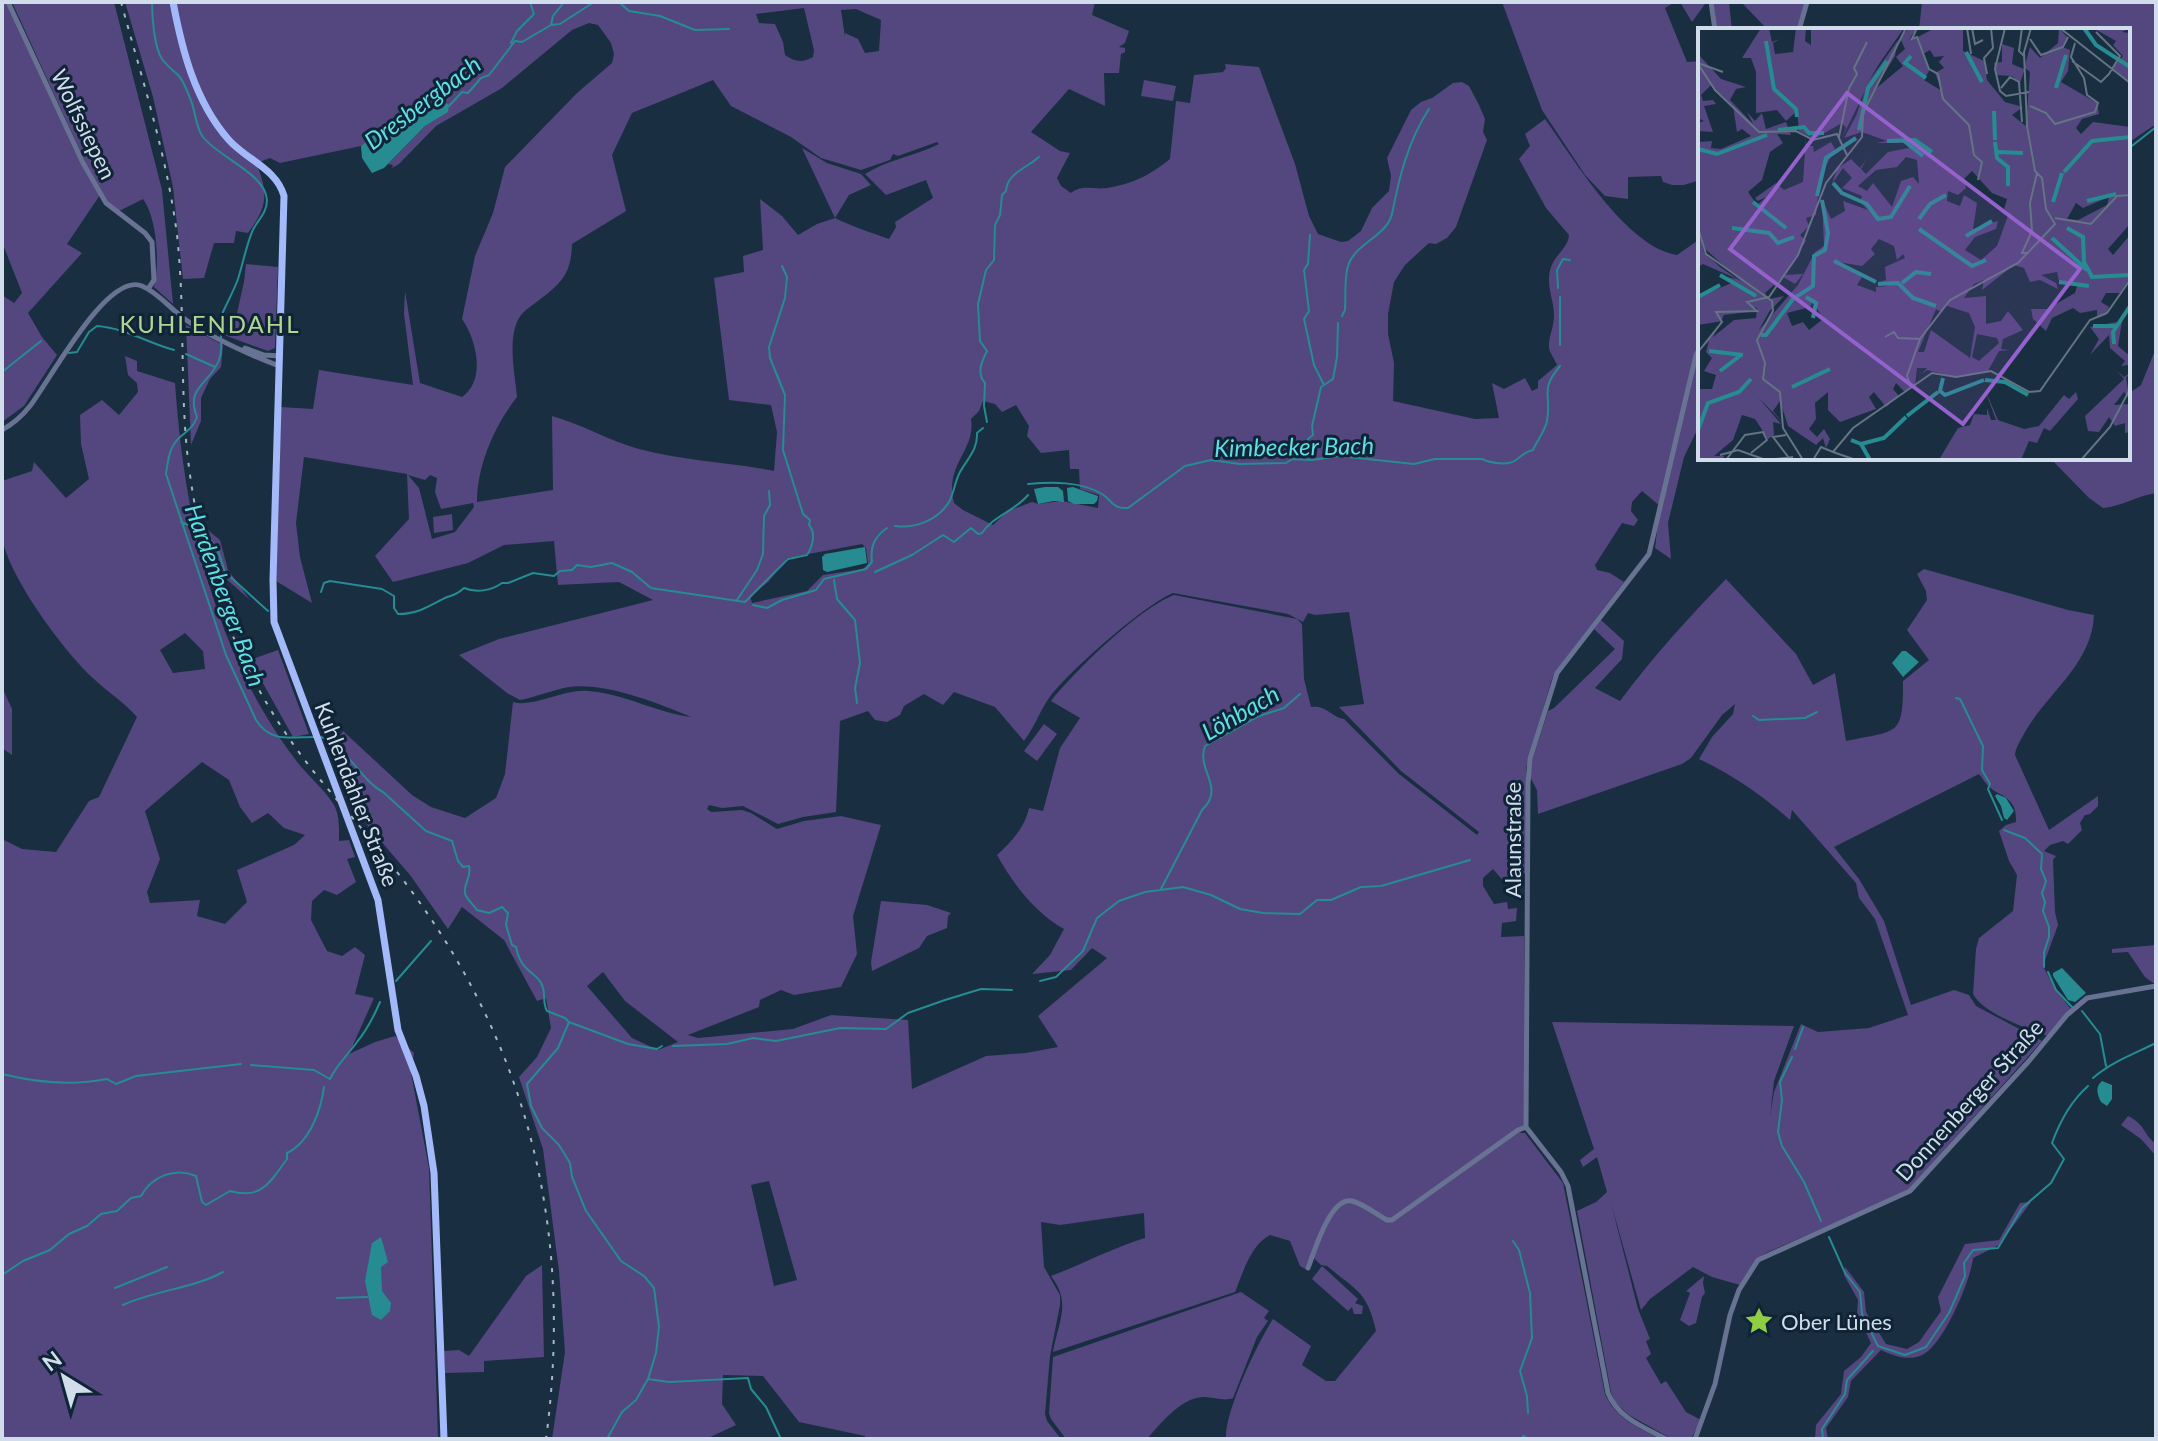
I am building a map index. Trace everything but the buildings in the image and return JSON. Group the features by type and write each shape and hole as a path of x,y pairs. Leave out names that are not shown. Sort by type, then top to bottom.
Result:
{"main road":[{"name":"Kuhlendahler Straße","path":"173,2 181,46 189,69 214,118 229,141 279,182 285,200 273,612 278,637 378,900 398,1030 419,1086 431,1139 444,1439"}],"street":[{"name":"Wolfssiepen","path":"8,2 83,163 106,203 152,242 154,280 148,289"},
{"path":"1711,2 1715,28"},
{"path":"1800,28 1807,2"},
{"path":"2,430 32,403 72,342 115,293 131,284 148,289 181,317 208,333 279,366"},
{"path":"233,345 264,355 280,356"},
{"name":"Alaunstraße","path":"1526,1127 1530,759 1557,673 1649,554 1698,352"},
{"name":"Donnenberger Straße","path":"1695,1439 1715,1384 1730,1315 1744,1282 1758,1260 1910,1191 2067,1015 2087,998 2156,986"},
{"path":"1308,1268 1330,1217 1339,1204 1354,1202 1392,1220 1526,1127 1561,1172 1568,1186 1612,1404 1627,1418 1666,1439"}],"shaded area":[{"path":"2,2 6,2 100,195 67,244 82,253 28,313 57,355 24,406 2,422 2,295 14,303 22,293 2,242"},
{"path":"12,2 114,2 162,190 173,304 154,287 156,242 148,207 143,199 119,211 108,202 86,164"},
{"path":"125,2 1095,2 1092,15 1129,31 1125,43 1119,47 1125,48 1125,52 1121,54 1119,73 1104,73 1105,106 1069,89 1031,132 1060,151 1070,153 1057,178 1061,186 1071,193 1084,188 1116,186 1133,181 1170,159 1176,101 1190,103 1194,75 1223,72 1225,64 1259,67 1295,164 1309,216 1318,234 1341,242 1348,241 1361,231 1372,208 1389,191 1391,176 1387,158 1411,110 1453,83 1462,82 1469,86 1485,119 1483,132 1487,140 1456,227 1447,238 1436,244 1429,243 1405,265 1394,282 1388,314 1388,334 1394,363 1393,401 1475,419 1499,418 1492,383 1504,389 1525,378 1532,391 1538,388 1538,381 1557,365 1549,348 1554,316 1549,274 1569,235 1546,208 1519,159 1530,146 1525,134 1545,119 1586,178 1620,219 1639,236 1677,255 1698,240 1698,428 1684,457 1668,523 1671,559 1655,548 1660,506 1642,491 1632,502 1631,511 1638,520 1634,526 1622,523 1595,565 1597,570 1610,573 1624,582 1555,672 1551,682 1526,768 1526,873 1505,883 1493,869 1483,878 1483,886 1494,904 1507,902 1508,909 1517,908 1516,921 1502,923 1501,937 1524,936 1524,1127 1520,1133 1525,1133 1563,1183 1605,1394 1621,1416 1660,1439 1226,1439 1236,1396 1273,1319 1311,1346 1302,1365 1326,1381 1335,1381 1376,1331 1373,1318 1364,1299 1346,1281 1311,1255 1305,1269 1300,1266 1290,1241 1270,1235 1252,1253 1235,1292 1053,1352 1062,1304 1061,1295 1051,1276 1145,1238 1144,1213 1060,1225 1041,1222 1044,1267 1060,1295 1045,1414 1061,1439 865,1439 865,1436 799,1422 763,1376 723,1375 722,1404 736,1425 706,1439 552,1439 565,1352 559,1271 543,1149 519,1077 537,1057 551,1028 546,998 537,1001 504,940 462,907 448,929 410,875 349,804 324,733 336,742 343,731 412,795 431,807 465,818 496,798 505,774 513,702 530,703 587,691 614,695 691,717 647,700 583,686 520,700 459,655 499,639 653,600 619,582 558,585 554,541 504,545 468,563 393,582 375,556 409,519 407,474 304,457 296,523 300,557 312,603 276,581 281,407 313,409 319,370 413,385 404,314 405,291 420,383 462,397 470,390 477,371 477,360 472,338 462,319 475,256 493,213 505,167 577,93 612,63 614,54 611,43 598,25 589,23 572,30 502,88 436,126 392,168 393,165 388,164 425,126 447,112 434,104 426,111 410,113 387,124 361,146 280,163 270,158 262,161 258,168 264,186 264,202 259,217 248,233 236,231 234,243 214,243 204,278 183,279 173,187 153,97","holes":["804,8 813,57 802,61 785,55 775,24 759,23 756,14","856,9 881,20 879,51 865,53 858,39 845,33 845,37 841,10","713,80 731,106 791,137 821,158 861,170 890,160 893,154 898,156 937,142 939,144 865,174 886,195 926,180 933,198 895,222 896,227 889,239 835,218 798,235 782,216 760,199 763,250 743,256 744,272 714,278 729,400 771,405 777,432 774,471 639,449 552,416 553,490 477,502 480,474 489,446 501,420 517,397 513,349 514,330 519,319 562,279 569,264 572,244 626,211 612,155 632,113","983,401 995,404 1002,412 1016,405 1029,426 1027,436 1041,453 1069,450 1070,469 1079,469 1080,489 1099,495 1098,508 1062,501 1032,502 1008,511 993,525 954,503 953,478 969,440 971,419","408,475 425,480 430,475 437,478 435,492 441,509 473,503 474,507 455,532 432,539 419,488","862,544 866,548 868,564 863,569 823,575 807,591 752,603 750,596 768,582 787,558","1173,593 1288,614 1303,622 1308,613 1349,612 1364,704 1339,707 1401,771 1479,832 1477,835 1399,774 1344,719 1321,708 1311,707 1304,679 1302,624 1297,619 1174,595 1159,602 1126,627 1091,658 1051,701 1080,718 1060,748 1043,811 1029,808 1017,834 997,855 1026,897 1064,929 1050,955 1032,974 1071,970 1092,948 1107,958 1038,1016 1058,1047 986,1056 912,1089 908,1020 831,1015 793,1029 698,1038 688,1035 759,1007 760,1000 781,990 794,995 841,987 857,954 853,916 881,825 841,816 804,821 777,829 751,813 742,810 711,812 707,809 709,805 722,808 743,806 778,824 836,812 840,721 868,711 875,720 887,722 900,715 904,706 924,694 943,705 954,692 995,707 1024,741 1058,687 1107,640 1160,600","603,972 625,1001 678,1042 658,1050 632,1038 587,986","769,1181 797,1280 774,1286 751,1185"]},
{"path":"1502,2 1675,2 1665,8 1687,62 1698,61 1698,181 1672,185 1663,182 1661,176 1628,177 1628,199 1605,196 1585,175 1542,110"},
{"path":"1680,2 1711,2 1705,4 1692,22"},
{"path":"1712,2 1729,2 1732,28 1716,28"},
{"path":"1741,2 1806,2 1798,28 1766,28"},
{"path":"1922,2 2156,2 2156,124 2130,142 2130,28 1919,28"},
{"path":"1144,80 1176,86 1173,101 1141,96"},
{"path":"441,100 449,105 448,112 425,126 384,168 372,173 362,158 361,146 387,124 410,113 426,111"},
{"path":"802,148 827,163 861,174 871,185 849,195 835,218"},
{"path":"246,264 278,267 275,348 268,351 224,335 232,335"},
{"path":"186,325 223,345 221,367 210,379 201,398 201,421 191,445"},
{"path":"2156,348 2156,493 2103,508 2052,460 2130,460 2130,393 2141,385"},
{"path":"125,356 137,361 137,371 175,383 182,457 195,529 226,635 274,729 334,805 339,841 349,840 355,857 347,859 356,882 337,895 324,890 312,901 311,920 327,951 342,956 355,947 365,955 355,994 374,998 349,1054 395,1036 414,1053 411,1073 429,1168 438,1439 2,1439 2,839 22,849 56,852 89,801 99,797 137,717 69,653 28,596 3,542 2,481 32,471 34,462 66,498 89,479 81,444 80,415 102,400 119,415 138,392 137,383 128,375","holes":["185,633 203,651 205,669 173,673 160,650","202,762 229,780 240,807 252,823 268,813 284,828 305,835 294,845 237,870 247,902 225,924 197,916 200,900 150,903 147,892 160,859 145,811"]},
{"path":"1058,487 1063,491 1064,502 1038,504 1034,489"},
{"path":"1073,487 1098,496 1097,501 1094,504 1074,504 1068,501 1067,488"},
{"path":"452,514 453,530 434,533 433,517"},
{"path":"203,526 220,540 228,570 250,600 215,569"},
{"path":"865,547 867,563 827,572 823,570 822,557 825,554"},
{"path":"1924,569 2094,615 2086,648 2034,717 2015,755 2049,830 2098,796 2098,806 2080,823 2082,830 2068,844 2063,841 2050,845 2044,851 2056,856 2053,860 2058,925 2043,966 2056,991 2071,1009 2047,1036 1996,1014 1973,994 1979,938 2013,911 2017,875 1999,831 2016,822 2015,810 1979,774 1834,847 1859,879 1884,921 1911,1005 1954,990 1969,995 1976,1006 2042,1041 1909,1189 1766,1253 1757,1259 1740,1285 1712,1277 1693,1267 1650,1299 1641,1310 1611,1203 1638,1309 1650,1339 1646,1341 1651,1354 1646,1358 1661,1384 1666,1381 1686,1412 1701,1420 1691,1439 1672,1439 1629,1415 1615,1402 1611,1392 1577,1211 1596,1202 1607,1192 1597,1157 1583,1167 1580,1160 1594,1149 1552,1022 1794,1026 1774,1081 1770,1117 1774,1092 1801,1024 1818,1032 1869,1028 1908,1015 1875,919 1859,898 1856,883 1792,810 1790,820 1747,786 1699,759 1712,737 1733,714 1735,704 1722,715 1691,758 1682,764 1538,814 1537,790 1530,777 1532,761 1548,711 1615,649 1594,629 1601,620 1624,641 1622,659 1595,688 1620,701 1671,638 1726,579 1796,654 1813,685 1835,673 1846,741 1887,732 1899,722 1903,681 1929,660 1907,630 1927,600 1917,574"},
{"path":"278,650 309,734 293,737 250,660"},
{"path":"1902,651 1919,662 1903,677 1892,663"},
{"path":"2,687 12,709 12,755 2,748"},
{"path":"1044,724 1057,734 1037,761 1024,751"},
{"path":"1995,796 2006,798 2014,811 2007,820"},
{"path":"881,901 927,905 951,913 947,928 927,936 919,948 872,971"},
{"path":"2156,945 2156,985 2145,977 2128,952 2112,953 2112,949"},
{"path":"2062,968 2086,993 2075,1002 2068,1000 2053,976"},
{"path":"2102,1081 2112,1085 2112,1099 2107,1106 2101,1102 2098,1093"},
{"path":"2128,1116 2156,1144 2156,1156 2141,1139 2121,1125"},
{"path":"2031,1202 1999,1245 1973,1258 1955,1310 1932,1348 1913,1358 1881,1350 1851,1381 1848,1397 1826,1428 1828,1439 1815,1439 1816,1425 1841,1394 1844,1371 1861,1357 1871,1343 1857,1314 1858,1300 1844,1275 1845,1267 1864,1292 1866,1312 1886,1344 1907,1349 1919,1342 1941,1311 1938,1297 1965,1244 1999,1240 2020,1203"},
{"path":"381,1237 388,1262 381,1267 382,1291 391,1303 390,1311 381,1320 372,1315 365,1281 372,1243"},
{"path":"542,1265 544,1357 484,1361 484,1372 445,1373 444,1351 459,1350 469,1356 526,1276"},
{"path":"1322,1266 1358,1299 1355,1303 1363,1306 1362,1314 1354,1314 1352,1307 1348,1311 1312,1279"},
{"path":"1704,1276 1705,1293 1696,1323 1689,1326 1680,1320 1690,1293 1686,1291"},
{"path":"1241,1292 1269,1311 1264,1318 1268,1321 1257,1337 1233,1398 1202,1397 1186,1402 1147,1439 1066,1439 1049,1413 1053,1357"}],"waterway":[{"name":"Hardenberger Bach","path":"152,2 159,54 184,84 200,133 259,182 267,200 223,312 219,360 196,392 194,407 197,417 173,445 166,474 226,655 256,720 274,735 314,737"},
{"path":"511,43 517,31 534,14 530,2"},
{"name":"Dresbergbach","path":"449,106 462,92 468,93 481,78 489,75 515,41 522,42 551,25 553,16 564,2"},
{"path":"551,25 560,24 594,2"},
{"path":"603,2 620,3 629,11 660,16 695,30 729,29"},
{"path":"1342,316 1351,258 1389,222 1410,147 1429,109"},
{"path":"2130,147 2156,127"},
{"path":"987,422 985,383 980,371 987,351 980,341 978,304 986,270 994,260 995,225 1000,215 1002,195 1014,175 1039,157"},
{"path":"1310,235 1308,264 1304,270 1309,311 1304,319 1314,365 1324,385"},
{"path":"1558,288 1557,270 1563,259 1570,260"},
{"name":"Kimbecker Bach","path":"321,592 324,583 330,581 382,589 394,596 394,608 398,614 404,614 426,608 464,588 483,590 533,573 554,576 577,565 591,567 612,563 632,572 651,588 745,602 788,559 807,555 813,540 810,520 803,514 783,450 785,395 770,358 769,347 785,298 787,277 782,266"},
{"path":"1560,297 1560,345"},
{"path":"1307,460 1311,453 1307,448 1308,439 1313,435 1312,426 1321,387 1333,379 1338,323"},
{"path":"69,353 77,352 89,332 97,326 174,350"},
{"path":"2,372 41,341"},
{"path":"186,354 215,367"},
{"name":"Kimbecker Bach","path":"1028,484 1056,483 1085,487 1102,494 1116,506 1128,508 1185,466 1211,460 1240,464 1286,463 1292,459 1339,456 1414,464 1435,459 1482,459 1508,463 1533,450 1543,432 1547,421 1548,387 1560,366"},
{"path":"895,526 925,522 939,514 951,498 960,472 974,449 977,433 983,428"},
{"path":"737,600 757,570 763,554 764,516 770,505 769,491"},
{"name":"Kimbecker Bach","path":"875,572 912,555 943,535 954,542 971,528 978,534 982,533 1028,495"},
{"path":"181,522 191,526"},
{"name":"Kimbecker Bach","path":"753,605 767,608 816,590 824,579 866,569 872,562 874,543 887,528"},
{"path":"204,532 217,548 225,572 268,611"},
{"path":"834,580 837,599 855,620 860,663 855,688 857,703"},
{"name":"Löhbach","path":"1161,889 1209,802 1211,786 1204,763 1205,746 1259,716 1284,708 1300,694"},
{"path":"1956,698 1960,699 1983,746 1982,770 2002,820"},
{"path":"1753,716 1759,720 1805,718 1817,712"},
{"name":"Hardenberger Bach","path":"321,737 339,748 375,787 426,831 452,841 458,861 463,867 469,866 465,890 467,897 477,910 489,913 502,907 508,913 506,925 512,945 516,947 522,963 540,980 547,1011 569,1022 558,1048 527,1084 531,1106 542,1128 559,1145 570,1163 572,1177 586,1211 621,1261 644,1276 654,1288 659,1327 656,1353 648,1379 636,1400 622,1412 607,1439"},
{"path":"2004,830 2025,838 2042,854 2041,869 2046,881 2042,893 2045,902 2043,911 2049,927 2044,967"},
{"path":"1040,981 1056,977 1083,951 1097,918 1119,901 1145,892 1183,887 1211,895 1240,909 1300,914 1317,900 1331,900 1361,887 1381,886 1470,860"},
{"path":"396,981 431,941"},
{"path":"2048,972 2056,990 2072,1007"},
{"path":"673,1046 727,1044 753,1038 776,1041 840,1028 886,1029 908,1013 945,1000 981,989 1012,990"},
{"path":"251,1065 314,1070 330,1079 364,1033 380,1002"},
{"path":"2082,1011 2100,1034 2106,1066"},
{"path":"569,1022 628,1044 657,1049 662,1046"},
{"path":"1795,1049 1803,1027"},
{"path":"2093,1078 2115,1063 2156,1043"},
{"path":"1792,1057 1780,1082 1782,1100 1778,1132 1782,1146 1804,1182 1821,1221"},
{"path":"2,1074 54,1082 107,1079 116,1084 136,1076 241,1064"},
{"path":"1829,1237 1845,1273 1860,1292 1862,1314 1878,1346 1905,1355 1926,1347 1949,1313 1965,1276 1964,1263 1973,1250 1998,1248 2022,1208 2051,1183 2064,1159 2052,1143 2058,1127 2066,1112 2088,1086"},
{"path":"2,1275 23,1261 50,1250 101,1214 117,1211 165,1175 188,1173 196,1176 202,1202 206,1205 230,1191 258,1191 270,1182 287,1159 287,1153 308,1133 317,1115 324,1087"},
{"path":"1513,1241 1519,1250 1530,1293 1532,1338 1520,1371 1528,1413"},
{"path":"115,1288 167,1267"},
{"path":"123,1305 223,1272"},
{"path":"337,1298 367,1297"},
{"path":"1823,1439 1822,1429 1845,1394 1847,1380 1873,1351"},
{"path":"648,1379 669,1382 748,1378 751,1389 766,1407 781,1439"},
{"path":"1523,1436 1529,1439"}],"railway":[{"path":"121,2 173,205 179,262 187,451 208,564 243,659 270,708 301,755 387,860 442,936 479,1002 509,1070 531,1140 546,1212 553,1285 553,1361 546,1439"}],"place":[{"name":"Ober Lünes","path":"1759,1321"}],"district":[{"name":"KUHLENDAHL","path":"210,323"}]}
